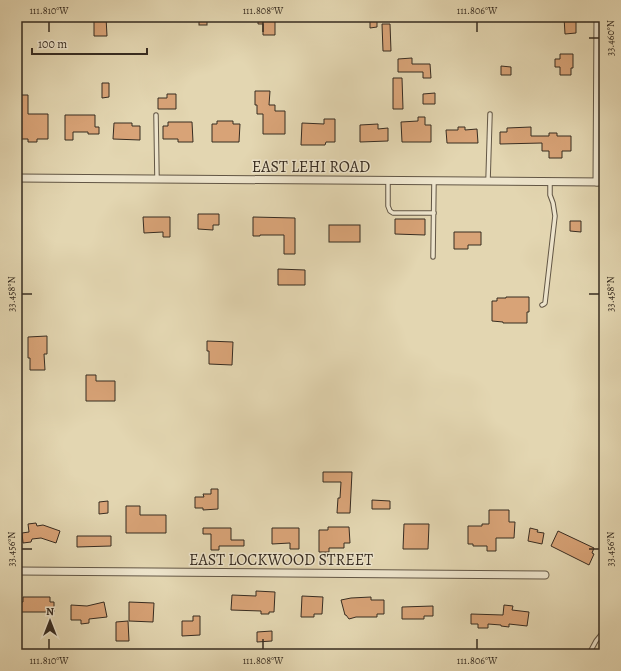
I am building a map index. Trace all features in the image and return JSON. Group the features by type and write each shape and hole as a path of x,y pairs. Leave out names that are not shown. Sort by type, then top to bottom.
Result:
{"street":[{"path":"598,17 601,182"},
{"name":"EAST LEHI ROAD","path":"17,178 601,182"},
{"name":"EAST LOCKWOOD STREET","path":"17,571 545,575"}],"lane":[{"path":"488,182 490,114"},
{"path":"156,115 157,179"},
{"path":"388,181 388,206 390,211 393,213 434,213"},
{"path":"433,257 434,181"},
{"path":"542,305 546,303 555,216 550,195 550,182"},
{"path":"601,182 603,304"},
{"path":"589,654 596,641 604,631"}],"building":[{"path":"94,17 106,17 107,36 94,36"},
{"path":"199,17 207,17 207,25 199,25"},
{"path":"258,17 275,17 275,35 263,35 263,24 258,24"},
{"path":"370,17 377,17 377,27 370,28"},
{"path":"564,17 576,17 576,33 565,34"},
{"path":"382,24 390,24 391,51 383,51"},
{"path":"560,54 573,54 573,68 571,68 571,75 560,75 560,67 555,67 555,59 560,59"},
{"path":"412,58 412,64 430,64 431,78 423,78 423,72 398,72 398,59"},
{"path":"501,66 511,67 511,75 501,75"},
{"path":"393,78 402,78 403,109 393,109"},
{"path":"102,83 109,83 109,97 102,98"},
{"path":"255,91 270,91 269,105 275,105 275,111 285,111 285,134 263,134 263,114 257,114 257,105 255,105"},
{"path":"435,93 435,104 423,104 423,94"},
{"path":"167,94 176,94 176,109 158,109 158,98 167,98"},
{"path":"17,95 28,95 28,114 48,114 48,139 37,139 37,142 28,142 28,139 17,139"},
{"path":"65,115 95,115 95,127 99,127 99,134 73,132 73,140 65,140"},
{"path":"418,117 425,117 425,125 431,125 431,142 402,142 401,122 418,121"},
{"path":"324,119 335,119 335,142 326,142 325,145 301,145 302,123 324,124"},
{"path":"217,121 233,121 233,124 240,124 239,142 212,142 212,124 217,124"},
{"path":"168,122 192,122 193,142 178,142 178,139 163,139 163,126 168,126"},
{"path":"114,123 132,123 132,126 140,126 140,140 113,139"},
{"path":"378,124 378,129 388,128 388,141 360,142 360,125"},
{"path":"458,127 465,127 465,130 477,129 478,143 447,143 446,130 458,130"},
{"path":"531,127 531,136 549,136 549,133 557,133 557,136 571,136 571,151 562,151 562,158 549,158 549,151 542,151 542,143 500,144 500,132 507,132 507,128"},
{"path":"198,214 219,214 219,225 213,225 213,230 198,229"},
{"path":"143,217 170,217 170,237 163,237 163,232 144,233"},
{"path":"253,217 295,218 295,254 284,254 284,235 253,236"},
{"path":"395,219 425,219 425,235 395,234"},
{"path":"570,221 581,221 581,232 570,231"},
{"path":"329,225 360,225 360,242 329,242"},
{"path":"454,232 481,232 481,245 468,245 468,249 454,249"},
{"path":"278,269 305,270 305,285 278,285"},
{"path":"529,297 527,323 503,323 492,321 492,301 497,301 497,298"},
{"path":"47,336 47,354 44,354 45,370 30,370 30,358 28,358 28,337"},
{"path":"207,341 233,342 232,365 209,364"},
{"path":"86,375 96,375 96,381 115,381 115,401 86,401"},
{"path":"323,472 352,472 350,513 337,513 341,482 323,482"},
{"path":"211,489 218,489 218,509 203,510 203,508 195,508 195,497 204,497 203,494 211,494"},
{"path":"372,500 390,501 390,509 372,509"},
{"path":"108,501 108,513 99,514 99,502"},
{"path":"126,506 140,506 140,515 166,515 166,533 126,533"},
{"path":"489,510 509,510 509,522 515,522 514,538 496,538 496,551 487,551 487,546 473,546 473,544 468,544 468,526 482,526 482,524 489,524"},
{"path":"36,523 37,526 43,525 60,531 56,543 41,538 32,539 31,542 23,543 22,533 29,532 28,524"},
{"path":"404,524 429,524 428,549 403,549"},
{"path":"328,527 349,527 350,543 344,543 344,548 329,548 329,552 319,552 319,530 328,530"},
{"path":"203,528 231,528 231,540 244,540 244,546 219,546 219,550 211,550 211,534 203,534"},
{"path":"272,528 299,528 299,549 290,549 290,543 272,544"},
{"path":"530,528 538,530 537,532 544,533 542,544 528,541"},
{"path":"558,531 594,548 592,553 594,554 589,565 551,546"},
{"path":"77,536 111,536 111,546 77,547"},
{"path":"256,591 275,592 274,612 269,612 269,614 261,614 261,611 231,610 232,595 256,596"},
{"path":"302,596 323,597 322,614 314,614 314,617 301,617"},
{"path":"23,597 50,597 50,602 54,602 54,612 17,612 17,602 23,602"},
{"path":"371,597 371,600 384,600 384,614 377,614 377,617 356,617 349,619 345,615 341,600"},
{"path":"104,602 107,617 89,619 89,623 81,624 81,620 71,620 71,605 87,606"},
{"path":"129,602 154,603 153,622 129,621"},
{"path":"504,605 513,606 512,610 529,612 527,626 509,624 509,627 488,624 488,628 478,628 478,624 471,624 471,614 503,615"},
{"path":"433,606 433,616 424,616 424,619 402,619 402,607"},
{"path":"193,616 200,616 200,635 182,636 182,621 193,621"},
{"path":"128,621 129,641 116,641 116,622"},
{"path":"272,631 272,641 257,642 257,632"}]}
